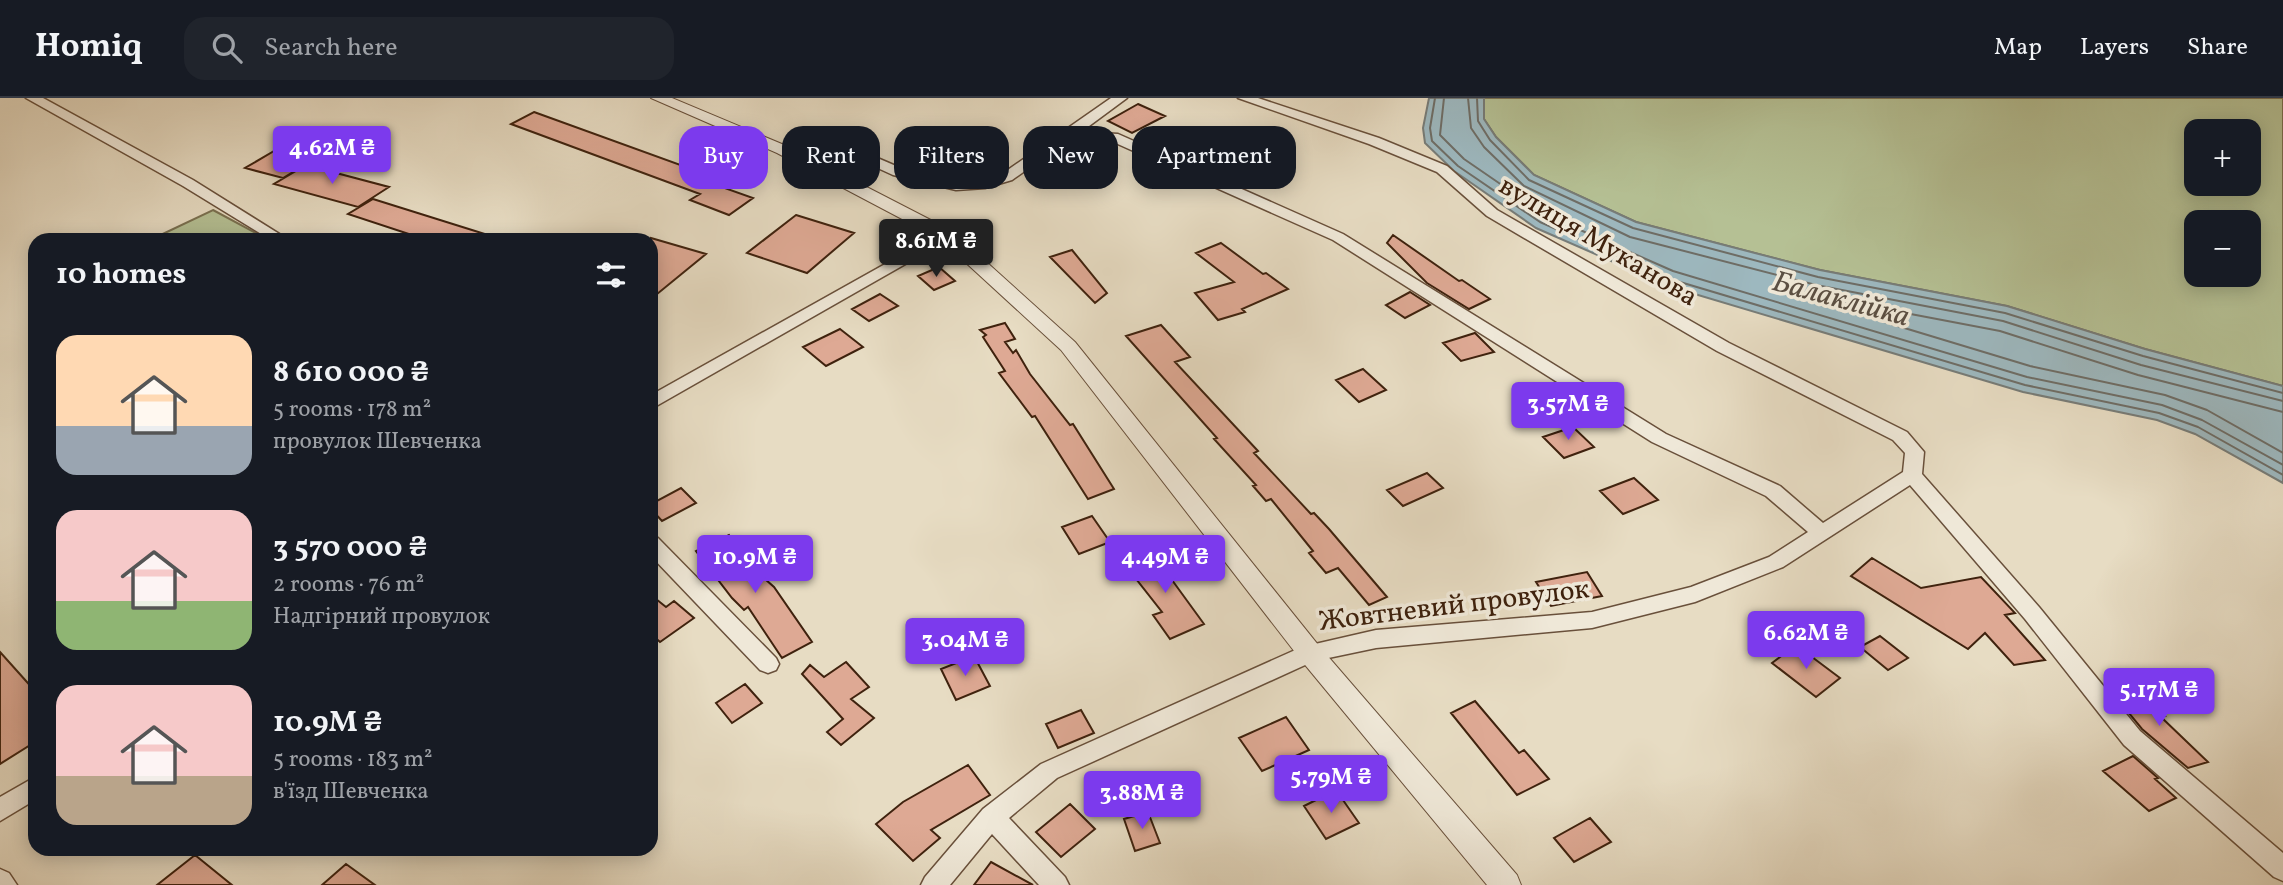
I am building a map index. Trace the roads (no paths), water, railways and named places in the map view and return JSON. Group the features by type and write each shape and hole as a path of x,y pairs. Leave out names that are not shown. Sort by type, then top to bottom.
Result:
{"street":[{"path":"33,98 188,183 270,233"},
{"path":"659,98 782,150"},
{"path":"1078,126 1120,98"},
{"name":"вулиця Муканова","path":"1245,98 1374,141 1441,169 1492,213 1723,347 1900,436 1914,452 1912,475"},
{"path":"1118,139 1338,237 1659,438 1773,491 1822,533"},
{"path":"880,164 898,172 956,186 985,184 1007,177 1023,165"},
{"path":"858,189 946,235 1068,346 1310,653 1506,885"},
{"path":"658,399 946,235"},
{"path":"1912,475 2032,612 2132,738 2283,869"},
{"name":"Жовтневий провулок","path":"934,885 992,817 1049,771 1310,653 1376,639 1592,621 1695,594 1776,562 1912,475"},
{"path":"658,550 768,664"},
{"path":"0,810 28,792"},
{"path":"992,817 1056,885"},
{"path":"0,881 4,885"}],"water":[{"name":"Балаклійка","path":"1429,98 1484,98 1484,119 1496,137 1534,175 1636,222 1820,270 2007,306 2145,349 2283,386 2283,483 2195,434 2157,420 2023,392 1668,286 1536,228 1454,171 1425,143 1423,128"}]}
